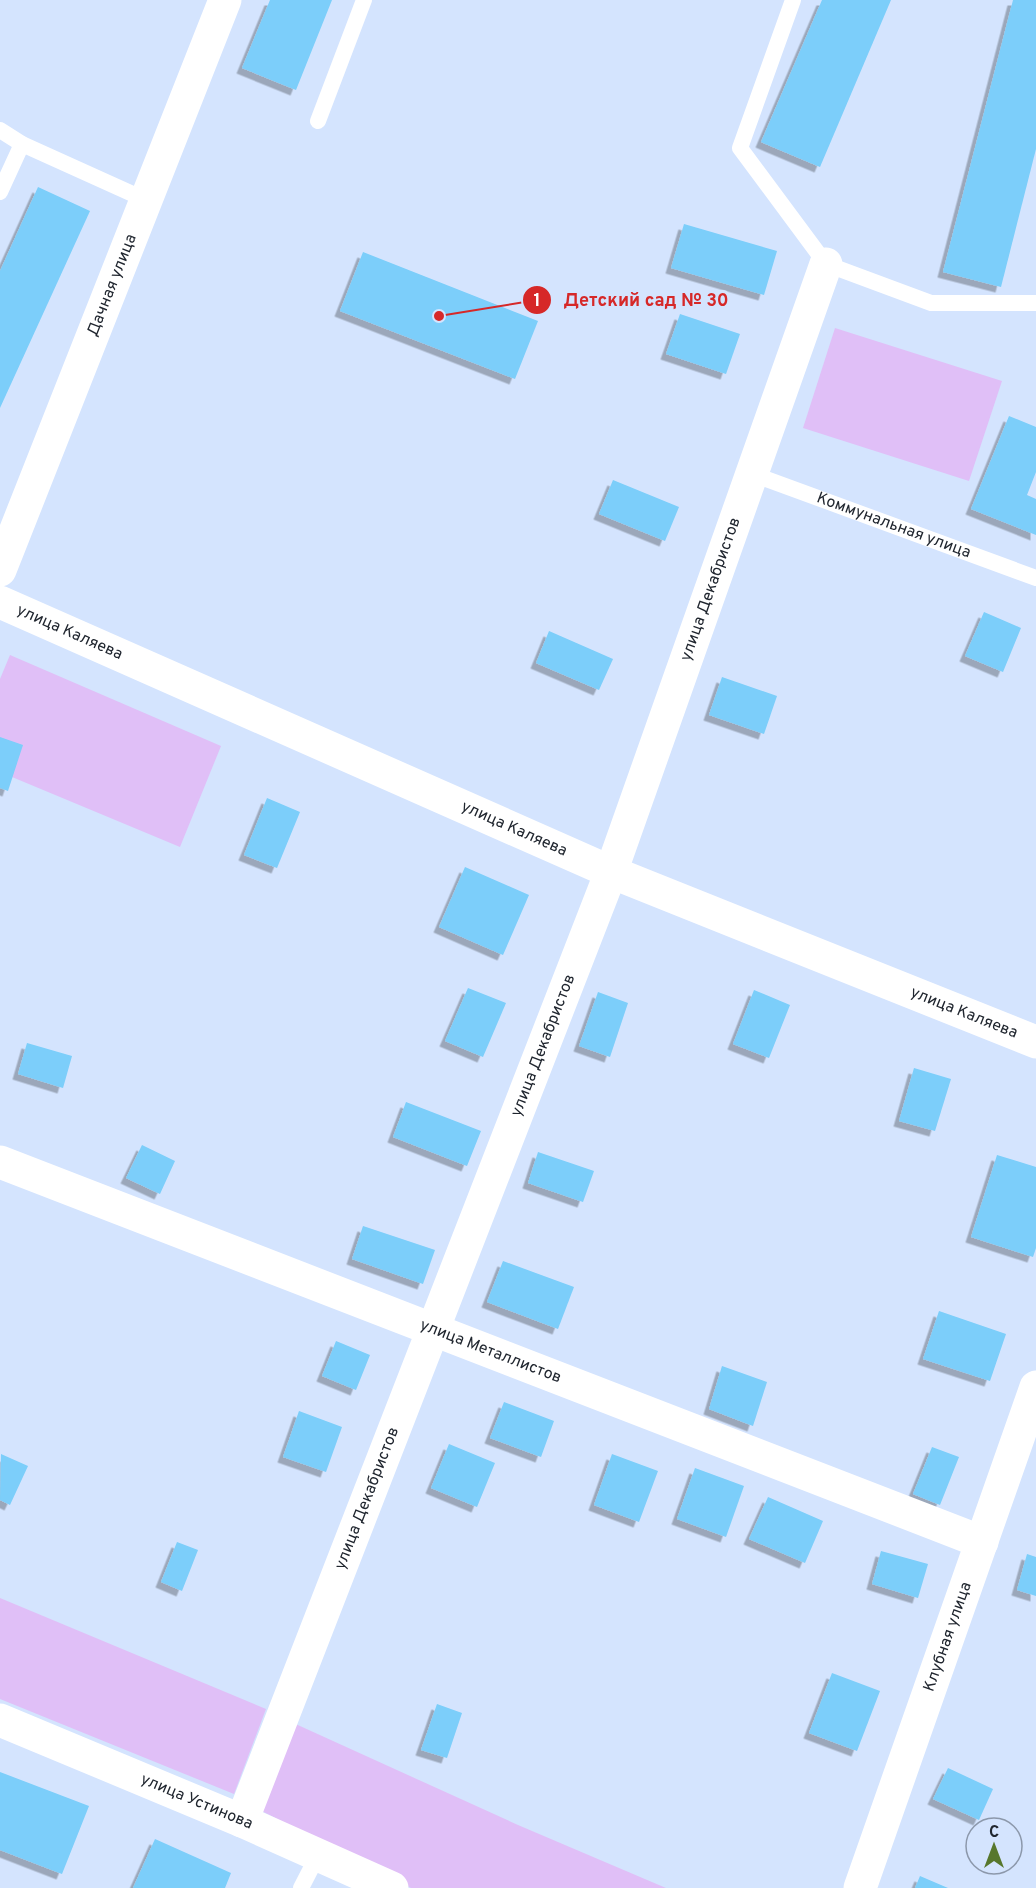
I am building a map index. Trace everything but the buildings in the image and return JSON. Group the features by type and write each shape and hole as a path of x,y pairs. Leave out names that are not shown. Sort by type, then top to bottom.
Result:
{"street":[{"name":"Дачная улица","path":"0,570 225,0"},
{"name":"улица Декабристов","path":"242,1821 611,872 826,264"},
{"name":"улица Каляева","path":"0,602 611,872 1036,1042"},
{"name":"улица Металлистов","path":"0,1162 982,1542"},
{"name":"Клубная улица","path":"860,1888 1036,1387"},
{"name":"улица Устинова","path":"0,1720 242,1821 392,1888"}],"lane":[{"path":"318,121 364,0"},
{"path":"793,0 740,148 826,264 931,303 1036,303"},
{"path":"0,130 22,144 146,200"},
{"path":"0,192 22,144"},
{"name":"Коммунальная улица","path":"750,474 1036,578"},
{"path":"301,1888 318,1855"}],"shaded area":[{"path":"835,328 1002,381 969,481 803,428"},
{"path":"10,655 221,746 180,847 0,772 0,679"},
{"path":"0,1598 266,1709 234,1794 0,1699"},
{"path":"289,1721 518,1825 666,1888 411,1888 254,1807"}],"place":[{"name":"Детский сад № 30","path":"439,316"}]}
